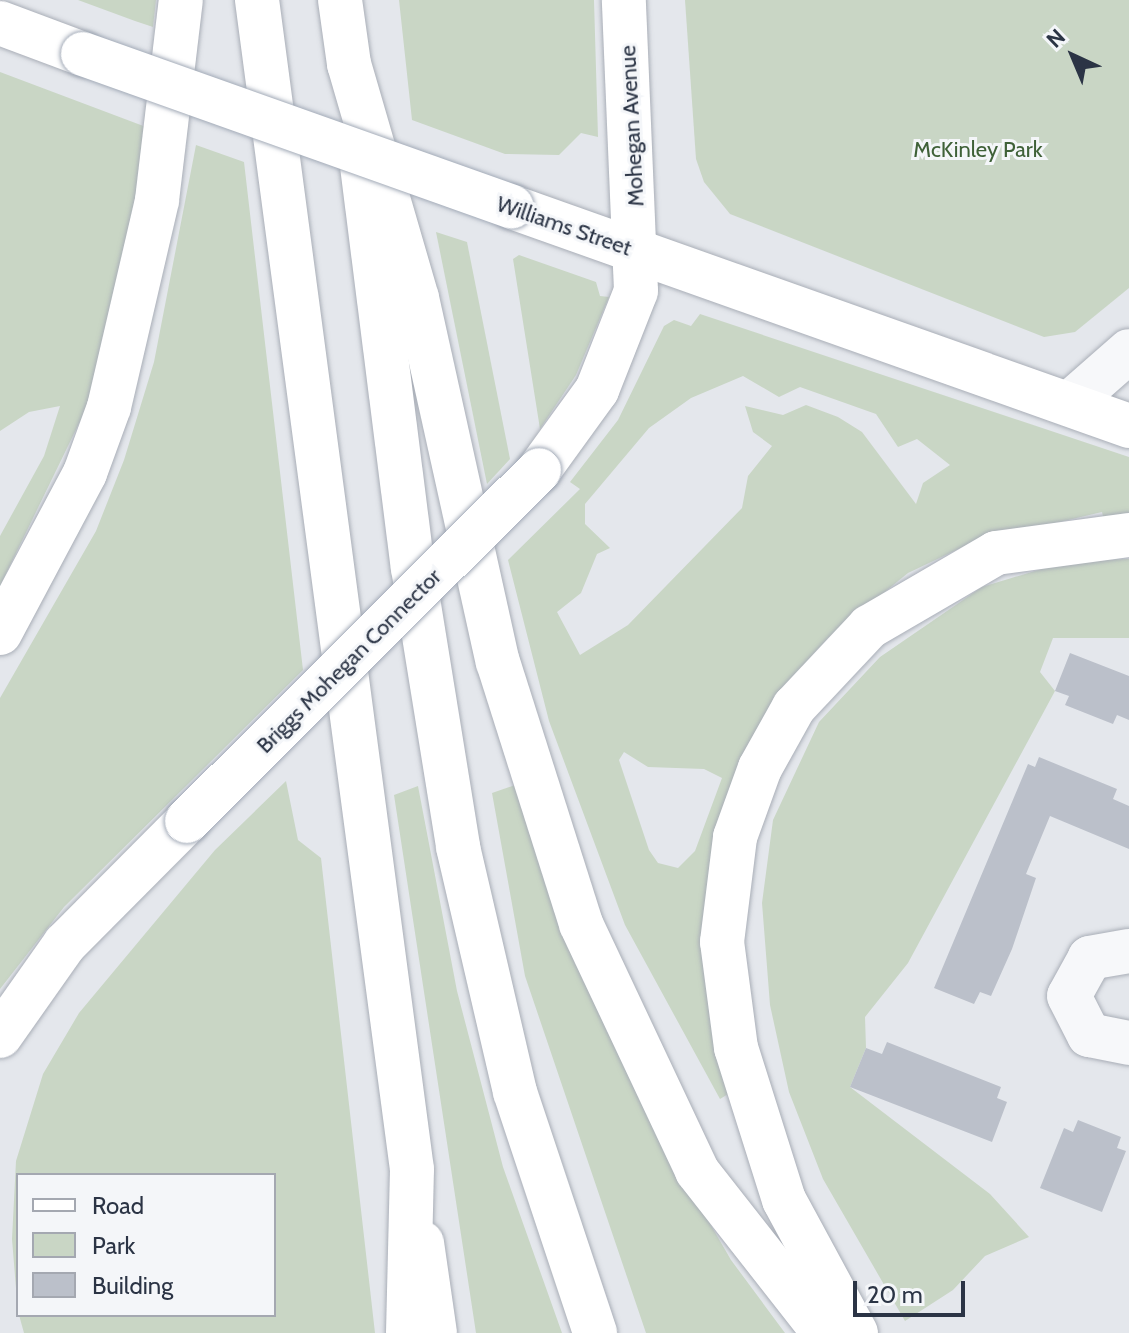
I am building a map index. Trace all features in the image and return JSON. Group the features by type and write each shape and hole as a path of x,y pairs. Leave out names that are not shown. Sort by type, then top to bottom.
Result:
{"main road":[{"path":"0,633 85,473 109,407 157,200 181,0"},
{"path":"257,0 435,1333"},
{"path":"340,0 413,568 458,847 515,1092 595,1333"},
{"name":"Mohegan Avenue","path":"624,0 639,252"},
{"name":"Williams Street","path":"0,23 639,252 1071,402 1129,426"},
{"path":"349,64 417,298 498,662 581,924 697,1171 824,1333"},
{"name":"Briggs Mohegan Connector","path":"0,1036 65,944 539,470 609,367 634,301 639,252"},
{"path":"856,1333 784,1200 736,1048 722,942 735,837 760,768 794,707 869,627 996,553 1129,535"},
{"path":"408,1333 412,1169"}],"street":[{"path":"1071,402 1129,351"},
{"path":"1129,951 1090,958 1069,996 1089,1035 1129,1043"}],"green space":[{"path":"78,0 156,0 153,27 135,21"},
{"path":"399,0 594,0 598,137 581,133 559,155 505,154 412,120"},
{"name":"McKinley Park","path":"685,0 1129,0 1129,288 1075,332 1044,337 730,214 704,182 696,159"},
{"path":"0,72 154,130 108,341 85,411 0,586 0,536 44,456 60,406 29,412 0,431"},
{"path":"196,145 244,162 303,670 64,907 0,989 0,698 96,531 124,460 154,362"},
{"path":"436,232 467,242 510,459 487,484"},
{"path":"519,255 596,282 600,296 609,297 576,375 540,429 513,259"},
{"path":"700,314 1129,457 1129,521 1104,520 1102,512 971,543 908,573 828,638 789,681 757,739 733,1091 720,1099 625,925 549,721 508,560 580,489 570,482 618,420 664,326 674,320 691,326","holes":["743,376 779,397 800,387 876,414 898,447 917,439 950,465 923,483 916,504 862,432 838,417 806,405 783,415 745,406 753,432 772,446 748,476 742,508 628,625 580,655 557,612 581,593 597,554 610,548 585,524 585,504 649,428 691,398","624,752 648,767 704,769 722,778 695,851 678,868 658,863 649,850 619,760"]},
{"path":"1129,559 1129,638 1053,638 1040,672 1055,691 908,963 865,1017 866,1048 850,1087 990,1194 1029,1237 985,1256 953,1290 905,1321 823,1179 789,1092 770,1005 762,903 773,820 819,722 880,657 982,587 1068,561"},
{"path":"286,781 298,840 321,858 375,1333 24,1333 20,1317 276,1317 276,1173 16,1173 16,1288 12,1239 16,1161 43,1074 79,1013 215,850"},
{"path":"521,783 649,1118 731,1260 785,1333 646,1333 525,976 492,793"},
{"path":"418,786 457,991 503,1167 562,1333 476,1333 394,795"}],"building":[{"path":"1070,653 1129,676 1129,720 1117,715 1113,724 1065,705 1069,696 1055,691"},
{"path":"1039,757 1117,789 1113,799 1129,806 1129,849 1050,816 1026,874 1036,878 1012,949 991,996 980,992 974,1004 934,988 1028,764 1035,767"},
{"path":"887,1042 1001,1087 997,1098 1007,1102 992,1142 850,1087 866,1048 882,1054"},
{"path":"1078,1120 1121,1137 1117,1148 1126,1151 1102,1212 1040,1188 1064,1128 1073,1132"}]}
